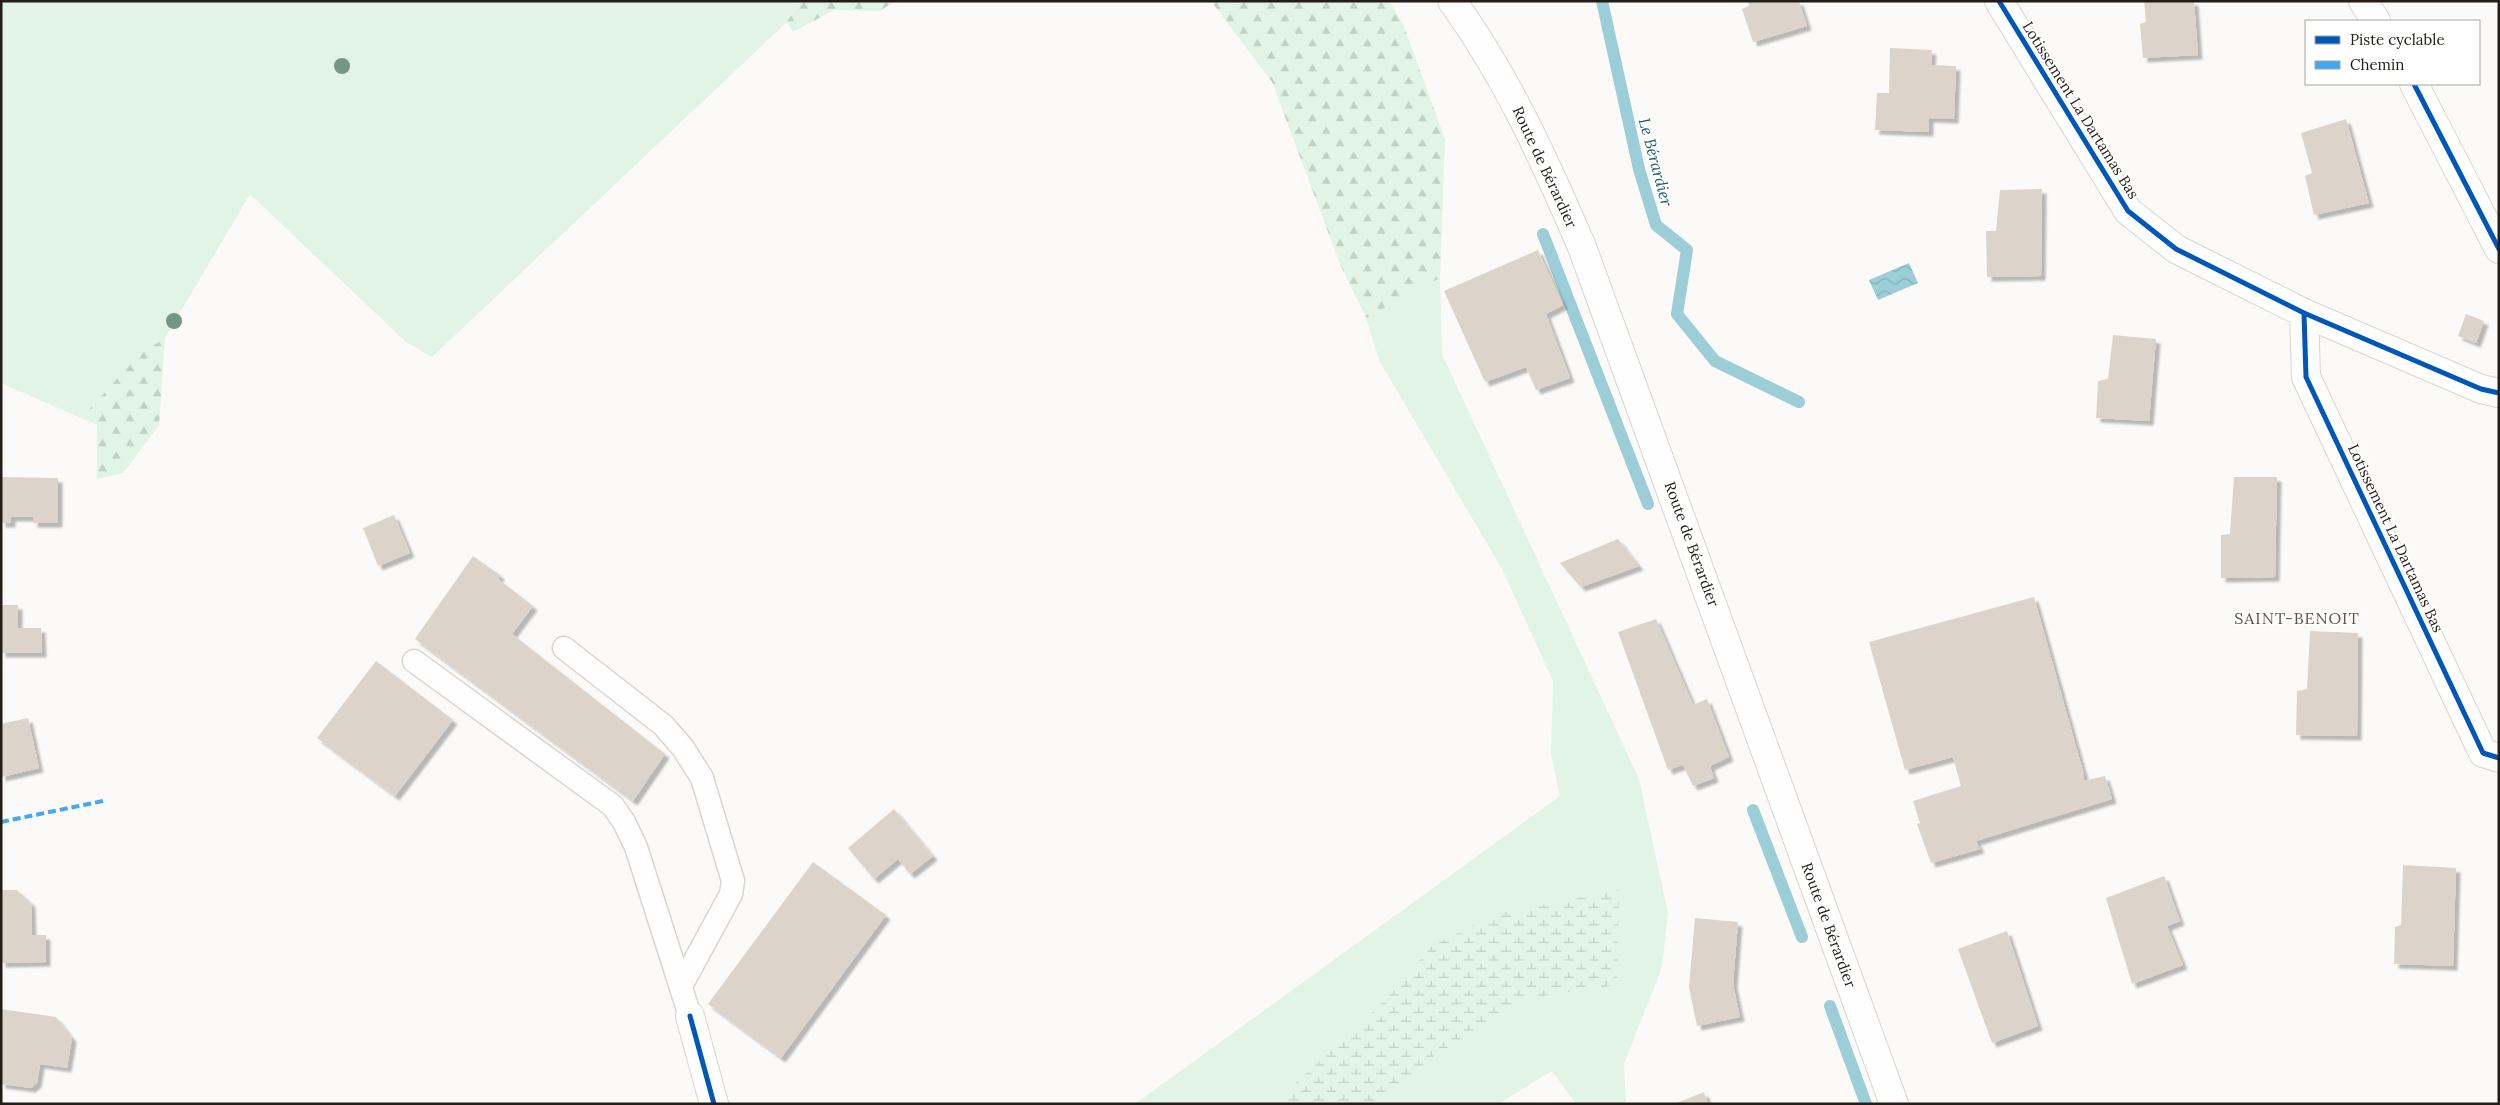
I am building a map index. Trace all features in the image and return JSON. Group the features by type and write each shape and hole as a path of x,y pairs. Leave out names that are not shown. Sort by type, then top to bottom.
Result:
{"street":[{"name":"Route de Bérardier","path":"1452,1 1505,83 1543,155 1582,247 1894,1104"},
{"name":"Lotissement La Dartamas Bas","path":"1999,1 2128,212 2176,249 2304,313 2499,394"},
{"path":"2363,1 2375,20"},
{"path":"2415,85 2499,249"},
{"name":"Lotissement La Dartamas Bas","path":"2304,313 2306,378 2483,753 2499,758"},
{"path":"690,1016 714,1104"}],"lane":[{"path":"564,648 663,725 683,748 702,778 733,881 731,894 680,986"},
{"path":"414,661 613,806 624,822 636,847 690,1016"}],"green space":[{"path":"1,1 799,1 787,22 432,357 406,342 250,194 165,338 140,354 81,418 1,383"},
{"path":"799,1 895,1 880,11 834,10 793,32 787,22"},
{"path":"1211,1 1389,1 1403,24 1445,139 1440,278 1366,318 1340,264 1272,82"},
{"path":"1440,278 1442,354 1639,779 1668,913 1662,967 1624,1064 1626,1104 1576,1104 1552,1071 1498,1104 1135,1104 1560,796 1551,754 1553,681 1502,569 1380,362 1366,318"},
{"path":"165,338 159,426 123,473 97,479 97,425 81,418 140,354"},
{"path":"1619,890 1617,985 1530,998 1435,1055 1375,1104 1273,1104 1379,1006 1432,946 1495,914"}],"water":[{"path":"1909,263 1918,283 1878,300 1869,280"}],"building":[{"path":"1748,1 1799,1 1807,26 1753,42 1742,9 1749,6"},
{"path":"2144,1 2194,1 2198,55 2143,58 2140,24 2146,22"},
{"path":"1890,48 1932,50 1931,65 1956,66 1954,119 1929,118 1929,132 1875,130 1877,93 1889,93"},
{"path":"2346,119 2369,203 2314,215 2305,176 2312,173 2301,133"},
{"path":"2042,189 2041,276 1987,277 1986,231 1996,231 2000,190"},
{"path":"1538,250 1563,305 1546,314 1570,378 1536,390 1526,367 1485,382 1444,291"},
{"path":"2466,314 2484,321 2476,343 2458,336"},
{"path":"2113,335 2156,339 2149,421 2096,418 2098,381 2108,379"},
{"path":"1,477 58,478 58,523 33,523 33,517 11,517 11,523 1,523"},
{"path":"2234,477 2277,477 2275,577 2221,578 2221,535 2230,534"},
{"path":"394,515 410,553 378,566 363,528"},
{"path":"1618,539 1639,566 1581,587 1560,563"},
{"path":"473,556 500,575 498,579 533,606 512,634 665,754 633,801 415,639"},
{"path":"2034,597 2084,775 2083,781 2105,776 2112,799 1976,841 1980,849 1931,863 1917,824 1920,823 1913,801 1961,786 1953,757 1905,770 1869,642"},
{"path":"1,605 18,605 18,628 41,628 42,653 1,653"},
{"path":"1656,619 1693,705 1707,699 1729,757 1710,766 1714,778 1693,786 1683,765 1668,770 1618,632"},
{"path":"2310,631 2358,633 2357,736 2296,735 2297,691 2307,689"},
{"path":"376,661 453,720 395,796 317,738"},
{"path":"28,718 39,768 1,777 1,724"},
{"path":"894,809 933,856 910,874 898,859 874,879 848,848"},
{"path":"813,862 886,915 781,1058 708,1004"},
{"path":"2403,865 2456,868 2453,966 2394,964 2395,927 2401,925"},
{"path":"2164,876 2180,921 2167,926 2183,965 2132,984 2106,898"},
{"path":"1,890 17,890 31,903 32,935 46,935 46,962 1,963"},
{"path":"1695,918 1738,922 1733,984 1740,1017 1697,1026 1689,987"},
{"path":"2007,931 2038,1026 1992,1043 1958,949"},
{"path":"1,1009 56,1017 72,1038 67,1068 40,1064 37,1083 31,1088 1,1084"},
{"path":"1704,1092 1708,1104 1674,1104"}],"waterway":[{"name":"Le Bérardier","path":"1602,1 1639,169 1656,225 1687,250 1677,314 1715,361 1799,402"},
{"path":"1543,234 1648,504"},
{"path":"1753,810 1802,937"},
{"path":"1830,1006 1866,1104"}],"marked path":[{"path":"1,822 103,801"}],"cycle path":[{"path":"1999,1 2128,211 2176,249 2304,313"},
{"path":"2415,85 2499,249"},
{"path":"2499,393 2481,389 2304,313 2306,377 2483,753 2499,758"},
{"path":"690,1016 714,1104"}],"district":[{"name":"SAINT-BENOIT","path":"2297,618"}]}
